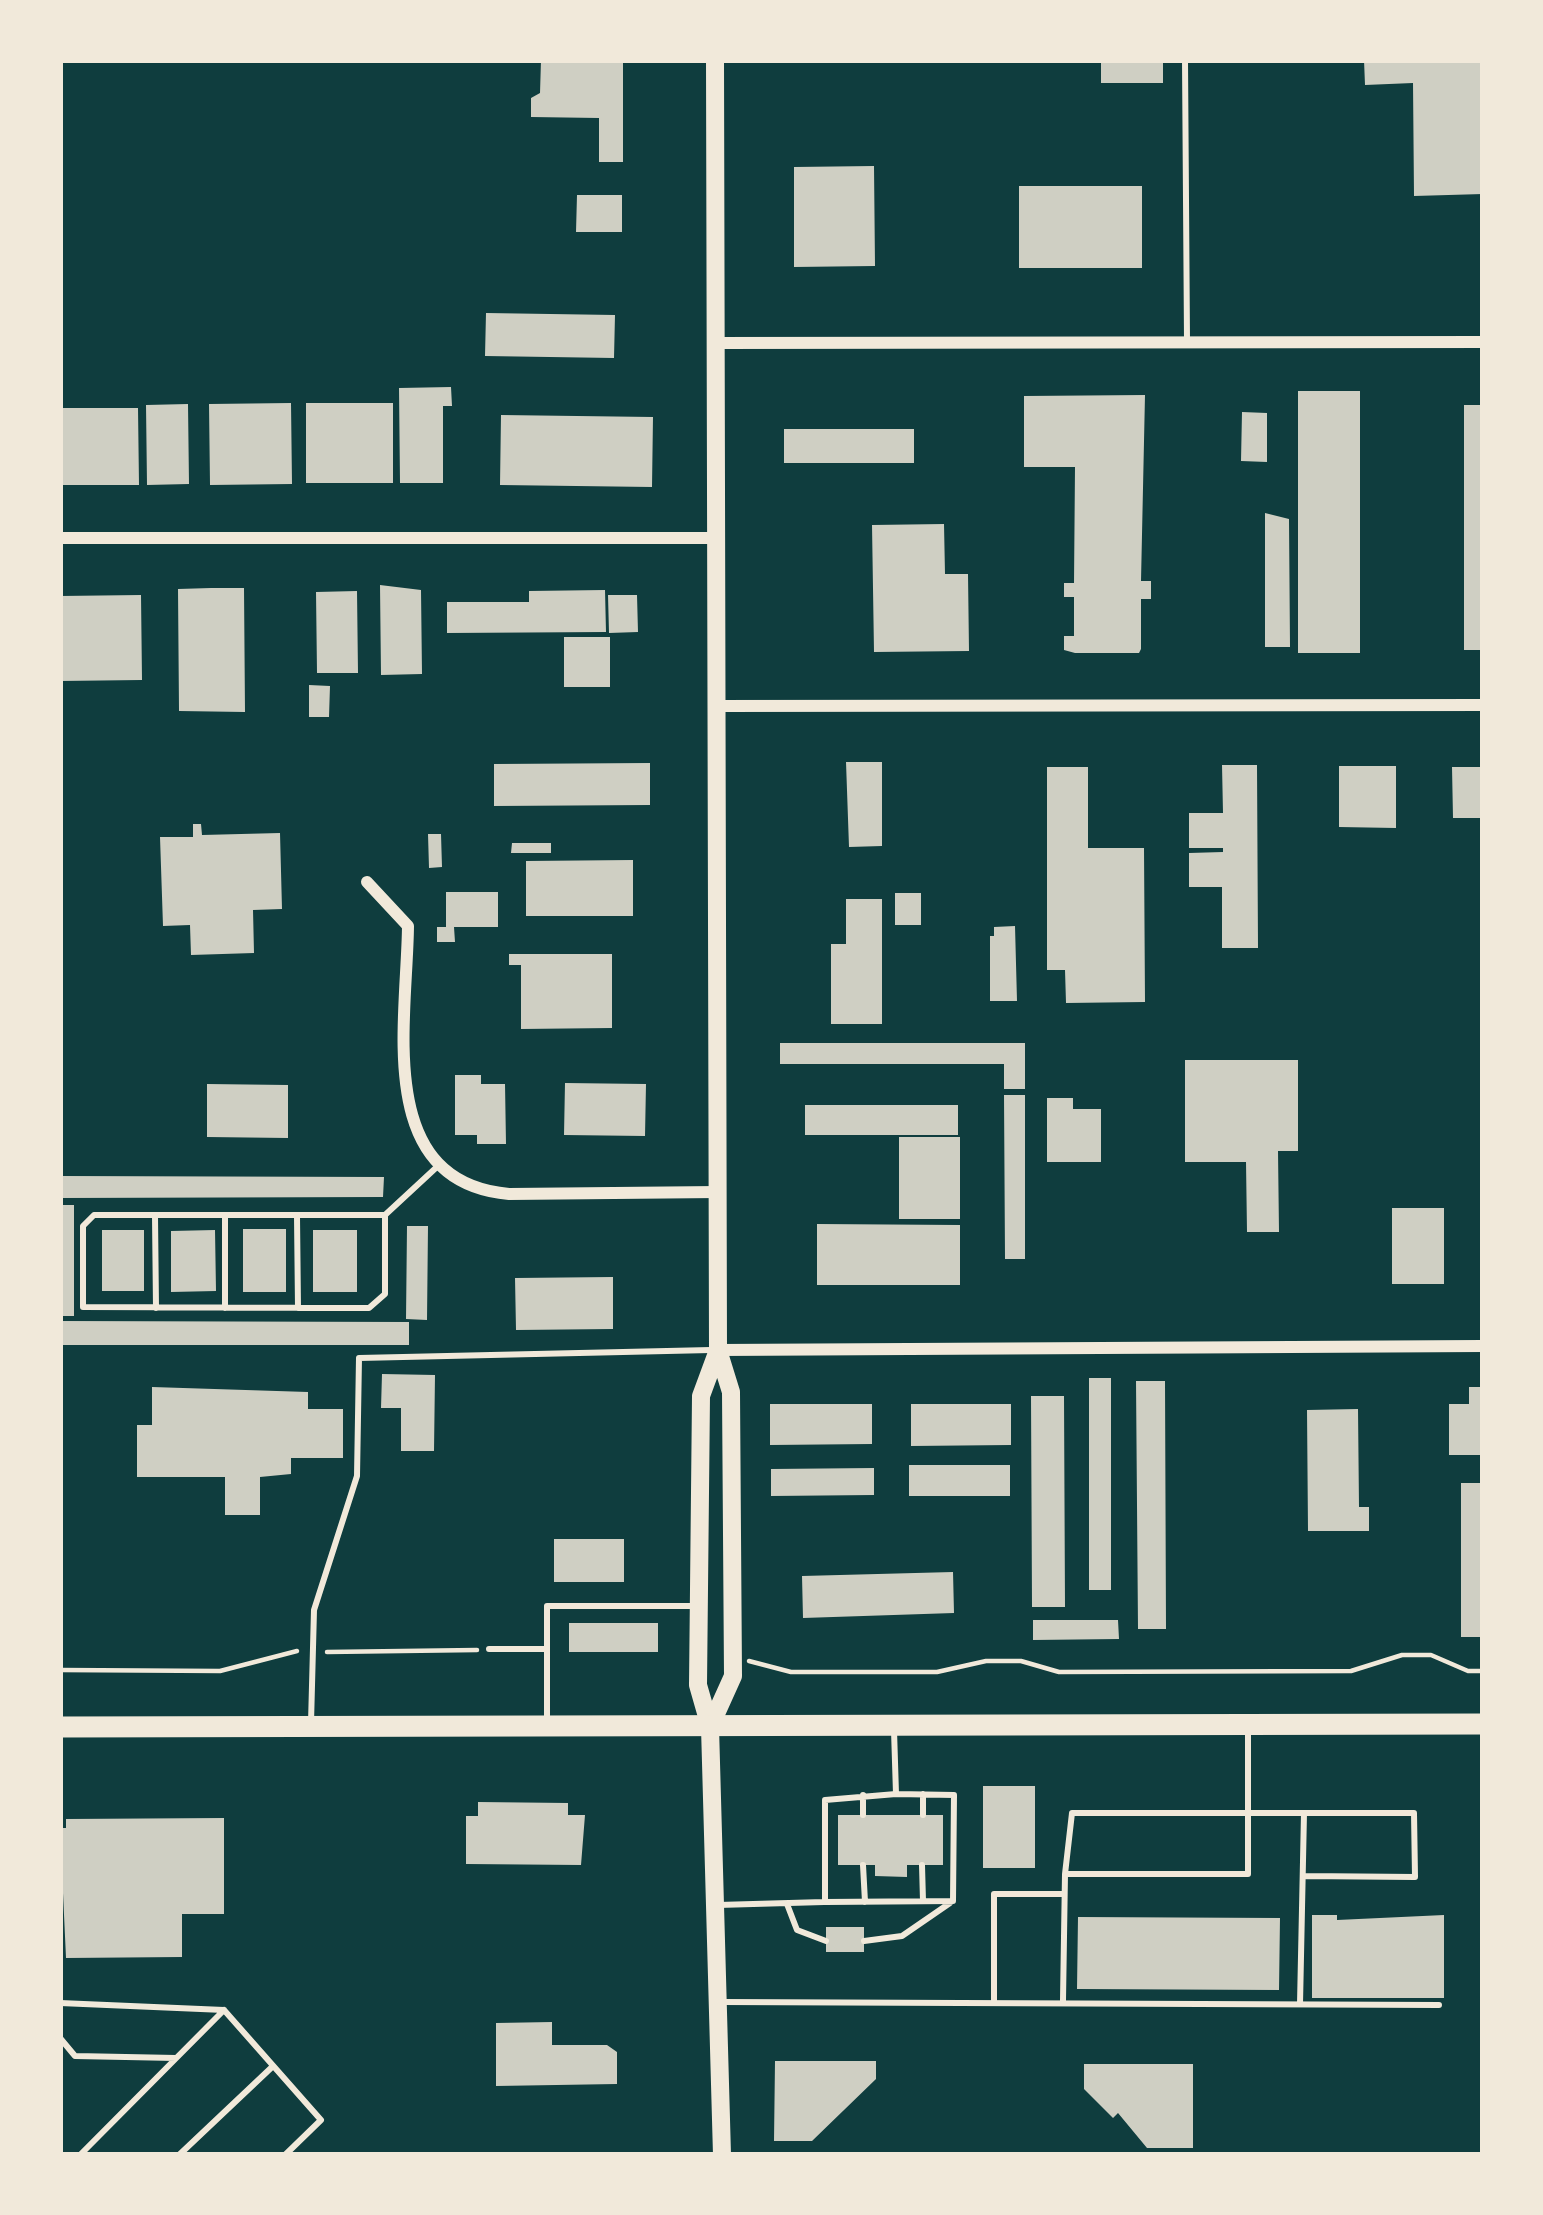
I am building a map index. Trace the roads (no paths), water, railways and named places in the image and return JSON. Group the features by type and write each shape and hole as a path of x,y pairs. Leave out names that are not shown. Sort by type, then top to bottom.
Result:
{"main road":[{"path":"710,1727 733,1676 731,1392 718,1350 715,60"},
{"path":"718,1350 701,1396 698,1685 710,1727 722,2155"},
{"path":"60,1727 1483,1724"}],"street":[{"path":"716,343 1483,342"},
{"path":"60,538 716,538"},
{"path":"718,706 1483,705"},
{"path":"367,882 408,926 407,1100 419,1142 439,1166 491,1192 718,1192"},
{"path":"718,1350 1483,1346"}],"lane":[{"path":"1185,60 1187,343"},
{"path":"385,1215 385,1294 369,1308 83,1307 83,1226 94,1215 385,1215 439,1166"},
{"path":"155,1215 156,1308"},
{"path":"225,1215 225,1308"},
{"path":"297,1215 298,1308"},
{"path":"311,1727 309,1652 314,1610 357,1476 359,1358 718,1350"},
{"path":"547,1727 547,1606 698,1606"},
{"path":"489,1649 547,1649"},
{"path":"1066,1874 1248,1874 1248,1724"},
{"path":"894,1726 896,1794"},
{"path":"862,1793 862,1815"},
{"path":"825,1902 825,1800 862,1793 954,1796 953,1901"},
{"path":"923,1794 923,1815"},
{"path":"1063,2001 1062,1894 1072,1813 1414,1813 1415,1876 1304,1876"},
{"path":"1300,2004 1304,1813"},
{"path":"863,1865 865,1902"},
{"path":"922,1865 923,1901"},
{"path":"994,2000 994,1894 1062,1894"},
{"path":"714,1905 953,1901"},
{"path":"864,1941 902,1936 953,1901"},
{"path":"787,1904 797,1930 826,1941"},
{"path":"718,2002 1439,2006"},
{"path":"60,2003 224,2010 321,2120 285,2155"},
{"path":"80,2155 224,2010"},
{"path":"60,2038 75,2056 176,2058"},
{"path":"179,2155 271,2068"}]}
